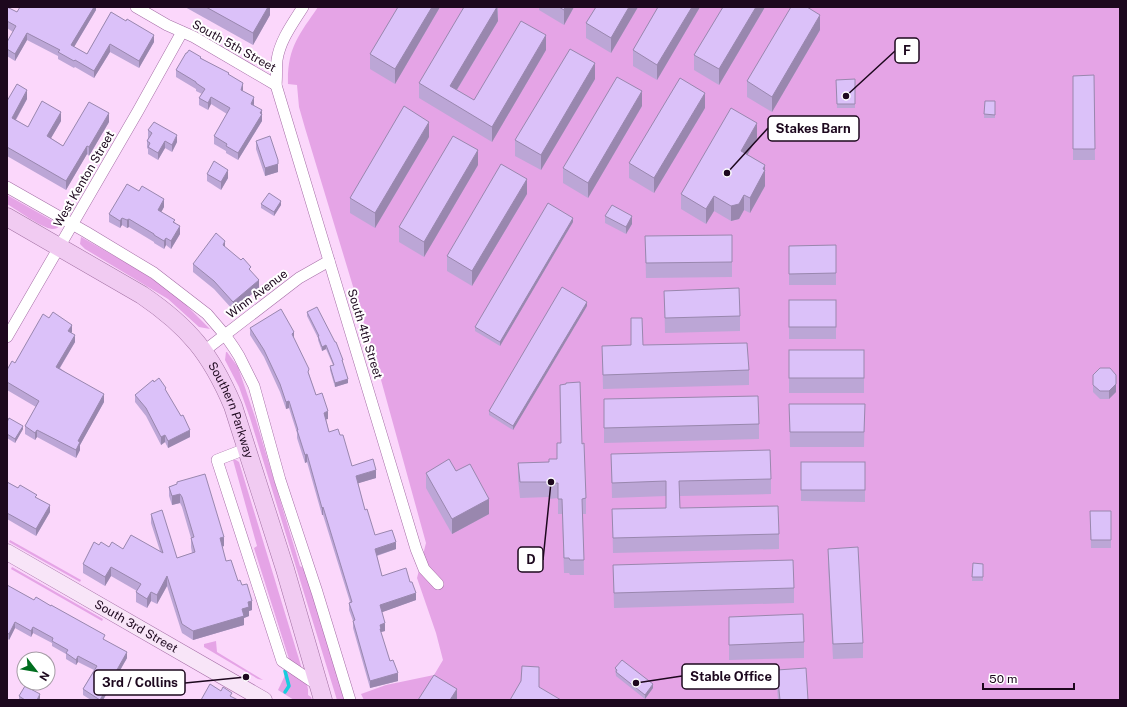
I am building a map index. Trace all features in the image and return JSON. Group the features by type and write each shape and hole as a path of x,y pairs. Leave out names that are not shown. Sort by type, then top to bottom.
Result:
{"main road":[{"name":"Southern Parkway","path":"7,217 136,291 163,310 185,329 204,351 224,384 248,448 321,693"},
{"name":"South 3rd Street","path":"7,552 264,700"}],"street":[{"name":"South 5th Street","path":"136,7 194,37 276,85"},
{"name":"South 4th Street","path":"303,7 286,34 282,44 277,60 276,85 416,549 424,569 438,584"},
{"name":"West Kenton Street","path":"7,337 182,32"},
{"path":"7,187 154,272 207,314 225,334 240,356 254,386 280,480 317,592 350,700"},
{"name":"Winn Avenue","path":"204,351 299,278 328,261"},
{"path":"248,448 217,460 282,661 321,693"}],"shaded area":[{"path":"318,7 1120,7 1120,700 364,700 361,694 386,685 434,675 443,660 436,633 417,578 426,543 378,369 299,107 297,85 288,84 288,72 292,51 300,34"},
{"path":"7,195 60,225 57,228 52,229 36,222 7,204"},
{"path":"81,237 160,284 183,302 210,329 199,327 168,299 85,249 80,244"},
{"path":"226,352 238,367 255,417 300,566 305,569 346,700 337,700 250,418 239,387 225,360"},
{"path":"233,460 239,462 302,669 289,659 254,548 257,546"},
{"path":"10,540 81,580 80,582 9,542"},
{"path":"12,567 103,619 102,621 11,569"},
{"path":"216,641 217,652 263,680 258,679 204,647 204,644"},
{"path":"288,669 303,679 307,686 308,695 312,700 294,700 278,690"}],"building":[{"path":"7,7 17,12 20,7 94,7 71,45 87,54 111,12 126,21 127,19 154,35 139,61 110,44 94,71 58,52 60,50 27,33 15,54 7,49 7,42 16,26 7,21"},
{"path":"206,7 268,7 253,33"},
{"path":"398,7 432,7 395,69 370,54"},
{"path":"464,7 497,7 450,86 474,100 521,21 546,35 492,127 419,83"},
{"path":"596,7 629,7 611,38 586,23"},
{"path":"658,7 692,7 657,65 633,50"},
{"path":"723,7 756,7 719,69 694,55"},
{"path":"791,7 807,7 820,15 772,97 747,81"},
{"path":"570,49 595,63 541,155 515,140"},
{"path":"189,50 201,57 200,58 229,73 228,74 243,83 241,90 254,97 251,104 262,110 260,113 262,114 238,153 226,146 227,144 214,136 230,108 211,97 208,103 199,98 205,89 176,70"},
{"path":"1094,75 1095,149 1073,149 1073,76"},
{"path":"617,77 642,91 588,183 563,168"},
{"path":"680,78 705,93 654,178 629,163"},
{"path":"855,79 855,104 837,104 836,80"},
{"path":"17,84 27,90 12,118 28,127 42,101 61,112 47,136 63,146 89,102 109,113 89,147 87,146 66,181 7,147 7,101"},
{"path":"985,101 995,101 995,115 984,114"},
{"path":"404,106 429,122 375,213 350,198"},
{"path":"731,108 757,123 741,151 765,165 763,169 765,170 750,198 744,195 739,204 731,206 714,196 706,209 681,194"},
{"path":"154,122 177,135 172,145 165,141 158,153 148,147 150,143 147,141 152,133 148,130"},
{"path":"270,136 278,164 265,168 256,141"},
{"path":"453,136 478,150 424,242 399,227"},
{"path":"214,161 228,170 221,182 207,174"},
{"path":"501,164 527,179 472,271 447,256"},
{"path":"127,184 139,191 142,186 164,199 158,210 175,220 173,222 180,226 171,241 166,238 164,241 129,219 127,220 122,218 120,221 109,214"},
{"path":"269,193 281,201 274,212 261,204"},
{"path":"548,203 573,218 500,342 475,327"},
{"path":"612,205 632,216 626,227 605,216"},
{"path":"216,233 225,241 223,245 241,260 243,258 251,267 249,269 259,280 233,302 214,281 193,264"},
{"path":"732,235 732,262 646,263 645,236"},
{"path":"836,245 836,273 789,274 789,246"},
{"path":"562,287 587,302 513,426 489,411"},
{"path":"739,288 740,316 665,318 664,291"},
{"path":"789,300 836,300 836,327 789,327"},
{"path":"317,307 336,342 348,379 335,383 330,366 334,365 326,345 322,347 319,336 307,312"},
{"path":"281,309 294,332 292,334 309,369 308,372 316,395 322,393 328,411 324,413 329,432 338,429 340,435 343,435 352,466 373,459 376,470 356,476 365,510 367,509 375,535 392,530 396,542 375,549 382,576 406,568 410,582 412,582 416,593 380,605 385,623 380,625 380,629 390,661 393,660 398,673 370,681 353,621 355,620 349,603 352,602 323,507 322,508 307,454 305,455 289,401 286,402 280,384 264,350 250,328"},
{"path":"53,312 72,325 68,331 75,335 56,367 104,394 78,441 80,442 76,450 37,430 35,433 25,426 39,401 7,382 7,370 12,361 15,363 43,314 49,318"},
{"path":"631,318 642,318 643,345 747,343 749,370 603,375 602,346 631,345"},
{"path":"789,350 864,350 864,378 789,378"},
{"path":"1100,368 1110,368 1116,375 1116,384 1109,391 1100,391 1093,385 1093,375"},
{"path":"159,378 181,416 183,415 190,430 168,441 165,435 161,437 146,408 135,395 153,380 154,382"},
{"path":"580,382 582,444 584,443 586,498 582,499 584,560 570,560 569,558 564,558 562,499 558,499 558,483 549,484 549,482 520,482 518,463 549,462 549,459 557,459 557,443 561,443 560,385"},
{"path":"758,396 759,424 604,428 604,399"},
{"path":"789,404 865,404 864,432 790,432"},
{"path":"9,418 23,426 15,439 7,434 7,422"},
{"path":"770,450 771,479 679,481 680,508 778,506 779,534 613,538 612,509 666,508 666,481 612,483 611,454"},
{"path":"449,459 456,471 470,464 489,499 452,519 426,473"},
{"path":"801,462 865,462 865,490 801,490"},
{"path":"205,474 224,537 220,538 226,561 231,560 238,581 240,580 242,585 247,584 252,601 248,602 249,607 242,609 244,616 193,631 182,624 167,576 157,595 151,592 147,599 136,592 141,584 111,567 105,577 83,564 94,542 99,545 101,542 109,547 112,542 123,549 131,535 163,553 151,514 162,510 177,558 195,552 191,538 194,537 182,497 180,494 172,496 169,487 177,484 177,482"},
{"path":"7,482 18,488 20,485 37,495 35,497 50,505 36,529 7,513"},
{"path":"1090,511 1111,511 1111,540 1091,540"},
{"path":"858,547 863,643 833,644 828,549"},
{"path":"793,560 794,588 614,593 613,565"},
{"path":"973,563 983,564 983,577 972,577"},
{"path":"7,585 34,600 36,597 105,635 103,639 127,652 100,700 83,689 97,666 78,656 76,660 66,653 68,650 52,641 53,638 33,627 31,631 15,622 9,634 7,633"},
{"path":"803,614 804,642 729,645 729,617"},
{"path":"622,660 653,684 645,695 616,672 617,670 615,668"},
{"path":"522,666 539,667 539,687 561,700 510,700 521,681"},
{"path":"806,668 808,700 780,700 777,670"},
{"path":"434,675 457,689 450,700 418,700"},
{"path":"210,684 221,691 223,687 232,693 230,696 238,700 201,700"},
{"path":"22,691 34,691 40,694 37,700 25,700 19,696"}],"waterway":[{"path":"285,671 289,686 285,692"}],"place":[{"name":"F","path":"846,96"},
{"name":"Stakes Barn","path":"727,173"},
{"name":"D","path":"551,482"},
{"name":"3rd / Collins","path":"246,677"},
{"name":"Stable Office","path":"636,683"}]}
